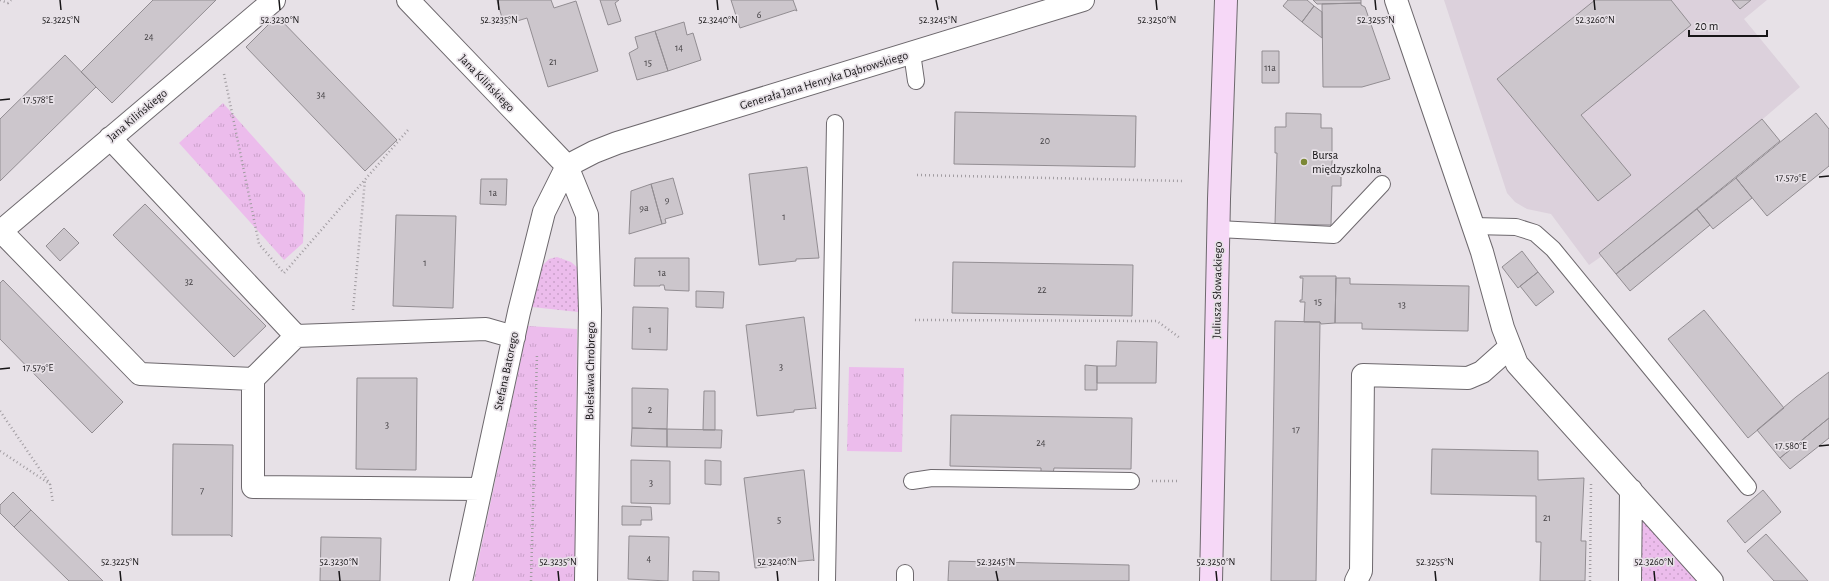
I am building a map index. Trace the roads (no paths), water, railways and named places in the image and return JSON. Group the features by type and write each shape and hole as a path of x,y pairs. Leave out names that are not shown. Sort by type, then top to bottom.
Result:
{"street":[{"name":"Jana Kilińskiego","path":"1,231 274,0"},
{"name":"Jana Kilińskiego","path":"408,0 567,166"},
{"name":"Generała Jana Henryka Dąbrowskiego","path":"567,166 594,152 617,143 1084,0"},
{"name":"Juliusza Słowackiego","path":"1211,581 1218,229 1226,0"},
{"path":"1396,0 1473,226 1510,347 1517,364 1712,581"},
{"path":"110,138 296,336"},
{"name":"Stefana Batorego","path":"461,581 514,337 544,212 567,166"},
{"name":"Bolesława Chrobrego","path":"567,166 587,215 590,310 586,581"},
{"path":"1,231 140,374 253,379"},
{"path":"481,489 253,487 253,379 296,336 486,329 514,337"},
{"path":"1356,581 1361,571 1363,375 1468,378 1482,372 1510,347"},
{"path":"1630,581 1631,490"}],"lane":[{"path":"912,53 916,81"},
{"path":"828,581 836,123"},
{"path":"1218,229 1334,235 1382,184"},
{"path":"1473,226 1516,227 1535,233 1553,249 1748,487"},
{"path":"912,481 932,478 1131,481"}],"place":[{"name":"Bursa międzyszkolna","path":"1304,162"}]}
